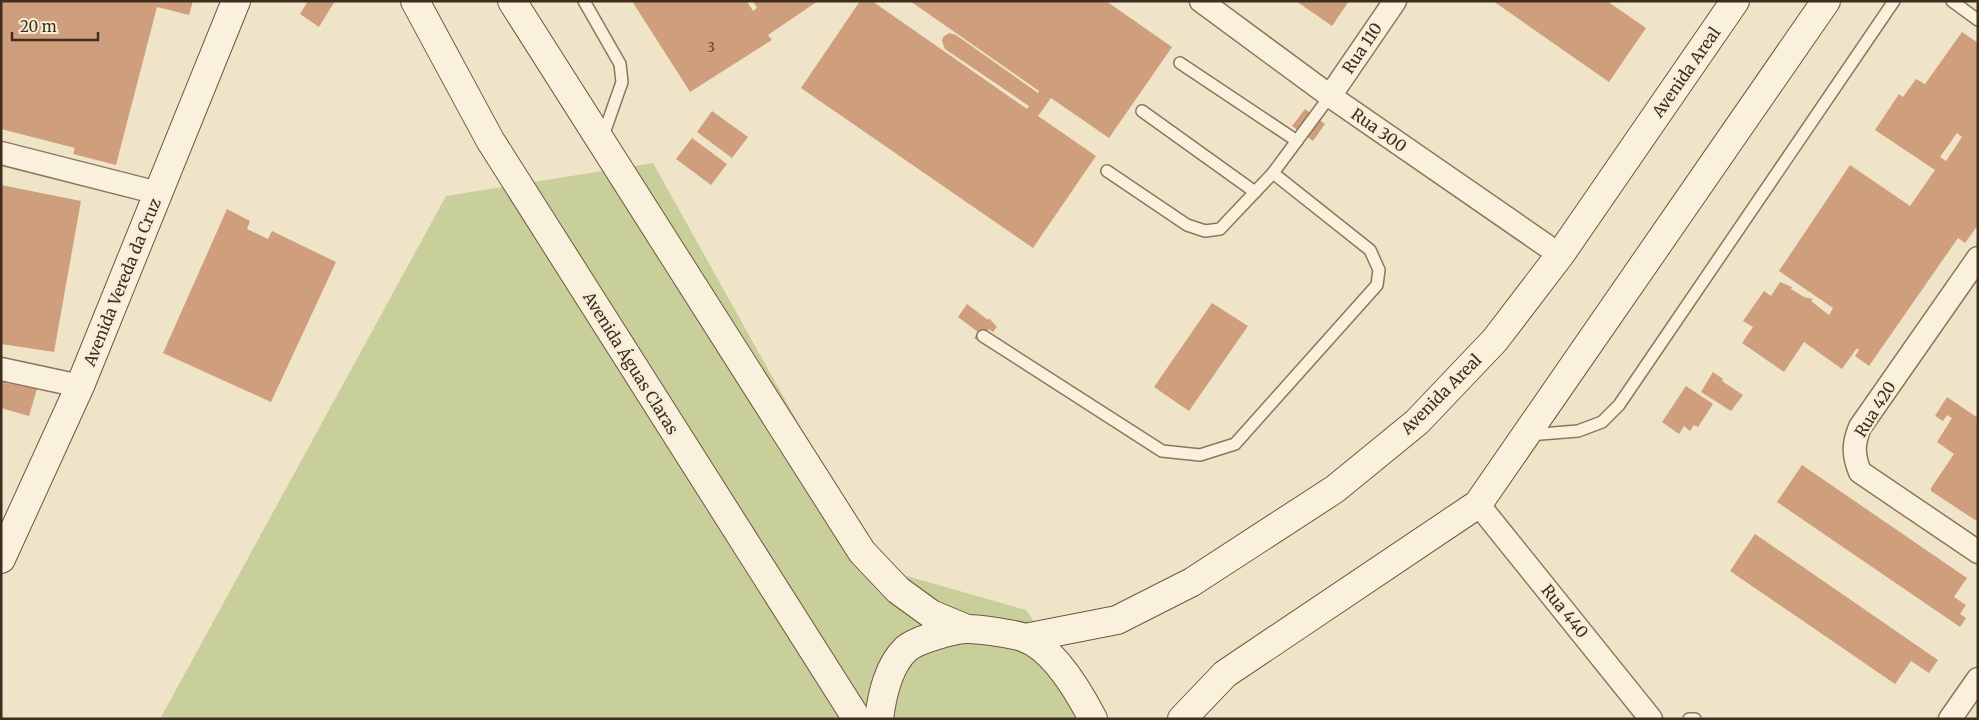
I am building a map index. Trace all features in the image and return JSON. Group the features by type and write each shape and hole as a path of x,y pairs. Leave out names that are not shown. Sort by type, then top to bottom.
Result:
{"main road":[{"name":"Avenida Vereda da Cruz","path":"1,559 80,386 236,1"},
{"name":"Avenida Águas Claras","path":"415,1 490,140 857,719"},
{"path":"512,1 862,552 898,590 931,614 967,629 1025,638 1045,652 1069,678 1093,719"},
{"name":"Avenida Areal","path":"1025,638 1117,620 1192,582 1335,489 1417,422 1495,340 1560,255 1735,1"},
{"path":"1182,719 1225,674 1478,504 1826,1"},
{"path":"880,719 886,682 898,658 907,648 921,640 967,629"}],"street":[{"name":"Rua 300","path":"1201,1 1330,96 1560,255"},
{"name":"Rua 110","path":"1330,96 1395,1"},
{"path":"1,153 158,193"},
{"name":"Rua 420","path":"1978,258 1860,427 1854,442 1854,458 1860,472 1978,552"},
{"path":"1,369 80,386"},
{"name":"Rua 440","path":"1478,504 1652,719"},
{"path":"1950,719 1978,679"}],"lane":[{"path":"584,1 620,64 622,82 601,141"},
{"path":"1524,436 1578,431 1602,422 1619,405 1894,1"},
{"path":"1952,1 1978,20"},
{"path":"1180,63 1297,141"},
{"path":"1107,171 1187,226 1205,231 1220,230 1273,173 1330,96"},
{"path":"1142,111 1255,192"},
{"path":"983,336 1162,451 1200,454 1235,444 1377,285 1379,270 1370,250 1273,173"},
{"path":"1689,719 1695,719"}],"green space":[{"path":"653,163 879,568 1026,610 1101,719 160,719 446,196"}],"building":[{"path":"1,1 193,1 189,15 157,7 116,165 73,154 75,148 1,129"},
{"path":"308,1 335,1 319,27 300,14"},
{"path":"632,1 747,1 753,11 757,8 753,1 818,1 768,35 772,40 690,92"},
{"path":"860,1 872,1 1027,109 1029,106 945,49 942,41 943,37 949,33 956,35 1038,93 1039,91 910,1 1106,1 1172,47 1109,138 1051,98 1038,116 1096,156 1033,248 801,88"},
{"path":"1296,1 1349,1 1332,26"},
{"path":"1493,1 1607,1 1646,28 1609,82"},
{"path":"1962,32 1978,43 1978,225 1965,243 1958,238 1869,366 1855,356 1859,350 1857,348 1842,369 1804,342 1784,372 1742,343 1753,327 1743,321 1764,291 1771,296 1780,282 1792,287 1791,289 1804,297 1813,299 1811,301 1829,315 1833,308 1779,271 1850,165 1910,206 1935,170 1875,130 1899,94 1903,97 1916,79 1925,84","holes":["1957,133 1962,137 1946,161 1940,157"]},
{"path":"1305,109 1325,124 1313,141 1292,126"},
{"path":"712,111 748,137 732,158 697,132"},
{"path":"692,138 727,164 711,185 676,159"},
{"path":"1,185 81,201 54,352 1,344"},
{"path":"227,209 250,221 247,229 268,239 272,231 336,262 271,402 163,353"},
{"path":"1212,303 1248,326 1189,411 1154,387"},
{"path":"967,304 988,320 989,318 997,327 993,332 989,329 984,337 987,339 983,344 974,338 978,332 958,317"},
{"path":"1713,372 1723,379 1722,381 1743,395 1731,411 1701,392"},
{"path":"1,374 8,375 6,383 37,389 29,416 1,408"},
{"path":"1686,386 1713,404 1698,427 1694,425 1690,431 1684,426 1679,434 1662,422"},
{"path":"1947,397 1978,418 1978,522 1931,491 1931,488 1954,454 1937,442 1952,418 1947,415 1943,421 1935,416"},
{"path":"1802,465 1967,578 1954,597 1966,605 1960,614 1966,618 1960,627 1777,502"},
{"path":"1755,534 1938,660 1929,673 1911,661 1895,684 1730,571"}]}
